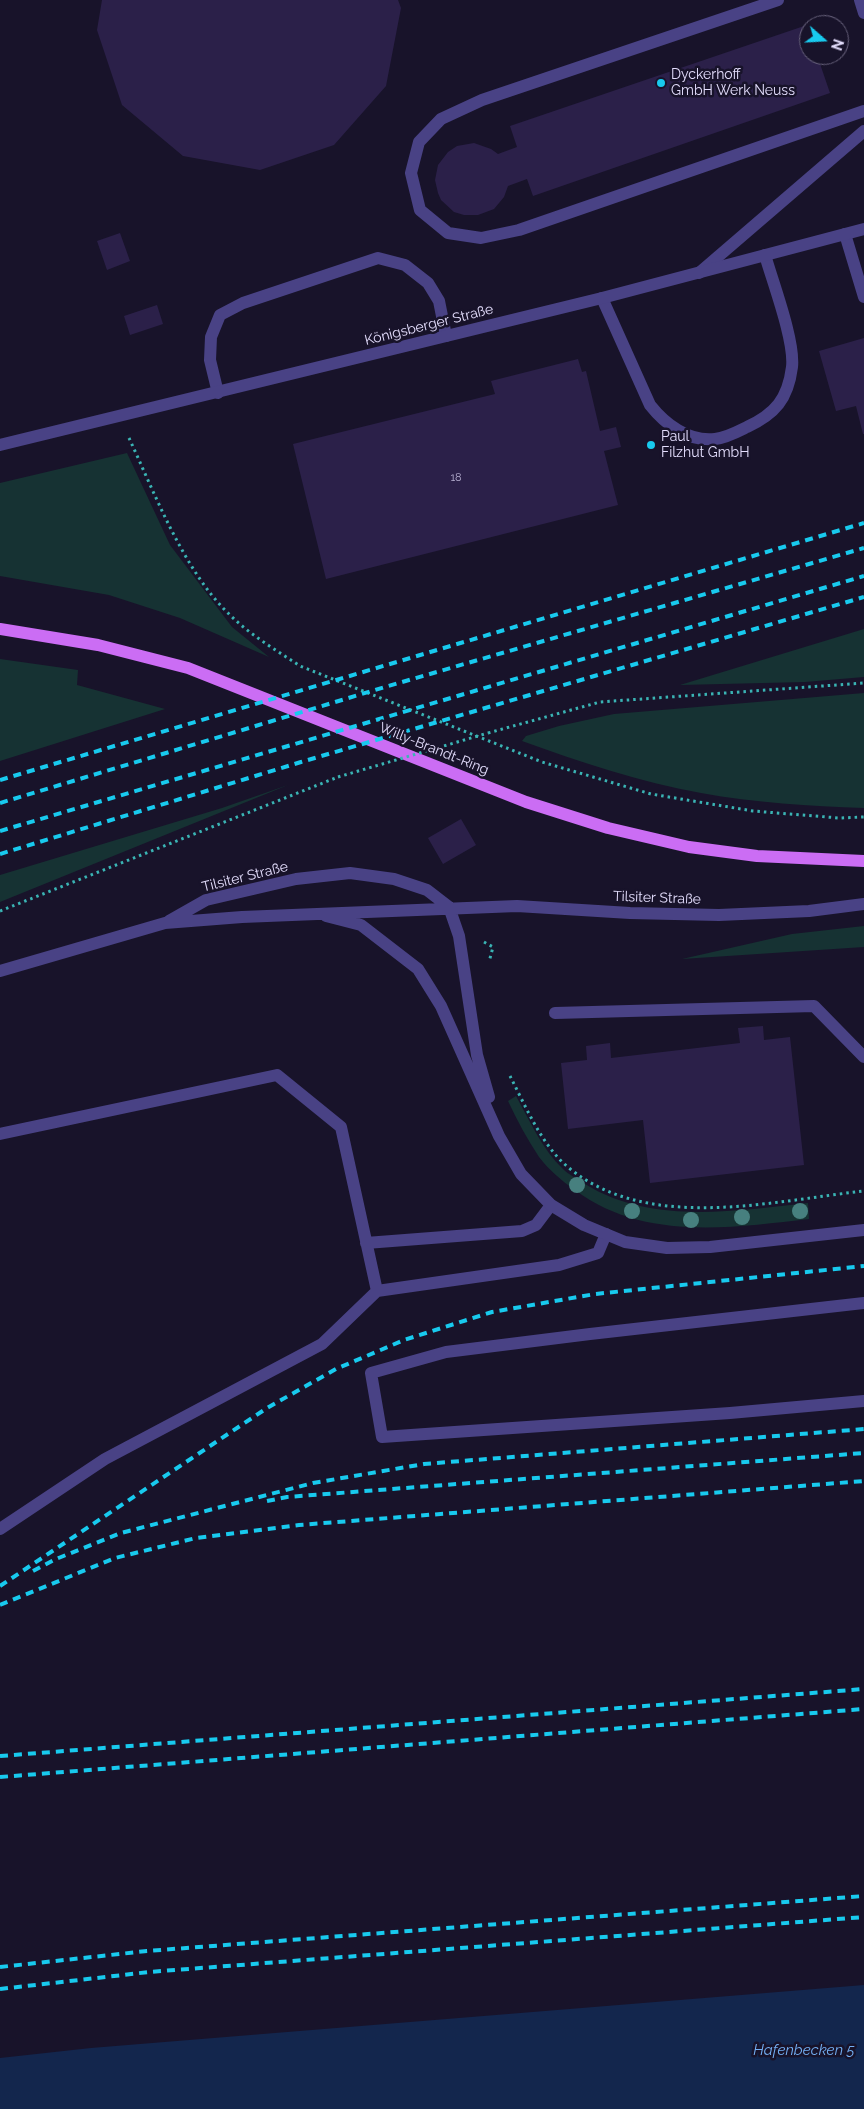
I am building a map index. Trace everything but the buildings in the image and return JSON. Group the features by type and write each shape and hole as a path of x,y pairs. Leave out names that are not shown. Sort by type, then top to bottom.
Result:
{"main road":[{"name":"Willy-Brandt-Ring","path":"0,629 98,645 188,668 526,802 608,828 690,847 757,856 864,860"}],"street":[{"path":"778,0 482,100 441,119 419,142 411,173 420,210 448,234 481,238 519,230 864,111"},
{"path":"860,0 864,13"},
{"path":"698,273 864,132"},
{"name":"Königsberger Straße","path":"0,444 218,393 602,298 864,229"},
{"path":"844,234 864,297"},
{"path":"602,298 650,405 656,413 670,425 694,437 714,440 765,419 778,406 788,386 792,355 765,255"},
{"path":"218,393 210,360 210,337 220,315 243,303 378,258 405,266 428,283 439,301 446,336"},
{"name":"Tilsiter Straße","path":"165,923 206,900 296,879 350,873 394,879 427,890 450,907 459,936 477,1055 499,1136"},
{"name":"Tilsiter Straße","path":"0,970 165,923 314,913 450,907 517,906 630,913 719,915 808,911 864,904"},
{"name":"Tilsiter Straße","path":"314,913 360,925 418,969 441,1006 499,1136 520,1174 551,1205 584,1226 625,1242 667,1248 710,1247 864,1230"},
{"path":"555,1013 814,1006 864,1057"},
{"path":"0,1134 277,1075 341,1127 377,1291"},
{"path":"366,1243 522,1231 536,1225 551,1205"},
{"path":"0,1530 104,1459 322,1344 377,1291 559,1265 598,1253 606,1234"},
{"path":"864,1303 446,1352 371,1373 382,1437 730,1413 864,1401"}],"path":[{"path":"119,417 173,534 199,576 228,614 265,644 300,666 542,762 651,794 753,811 839,818 864,817"},
{"path":"0,911 338,777 600,702 864,683"},
{"path":"459,936 493,946 488,967"},
{"path":"508,1072 548,1143 569,1168 595,1185 632,1200 693,1209 864,1191"}],"green space":[{"path":"127,453 170,545 232,627 269,657 180,618 109,595 0,576 0,483"},
{"path":"864,629 864,677 805,682 680,685"},
{"path":"0,659 78,670 77,685 165,709 0,761"},
{"path":"864,693 864,808 782,804 701,793 610,771 522,741 526,736 559,726 614,714"},
{"path":"288,785 0,902 0,875 222,808"},
{"path":"864,926 864,947 682,959 792,934"},
{"path":"516,1096 549,1153 563,1169 585,1184 610,1197 637,1205 665,1210 694,1212 808,1203 809,1219 749,1225 688,1227 658,1224 629,1217 601,1206 565,1183 539,1157 508,1101"}],"water":[{"name":"Hafenbecken 5","path":"864,1985 864,2109 0,2109 0,2058 91,2048"}],"railway":[{"path":"0,780 864,523"},
{"path":"0,803 385,687 864,548"},
{"path":"0,831 864,576"},
{"path":"0,854 301,762 864,597"},
{"path":"0,1586 267,1408 336,1369 404,1340 492,1312 595,1294 864,1266"},
{"path":"33,1571 56,1559 121,1533 313,1483 424,1464 864,1429"},
{"path":"267,1501 287,1497 864,1453"},
{"path":"0,1605 115,1558 196,1538 299,1525 864,1481"},
{"path":"0,1756 864,1689"},
{"path":"0,1777 864,1709"},
{"path":"0,1967 147,1951 864,1896"},
{"path":"0,1989 149,1972 864,1917"}],"place":[{"name":"Dyckerhoff GmbH Werk Neuss","path":"661,83"},
{"name":"Paul Filzhut GmbH","path":"651,445"}]}
